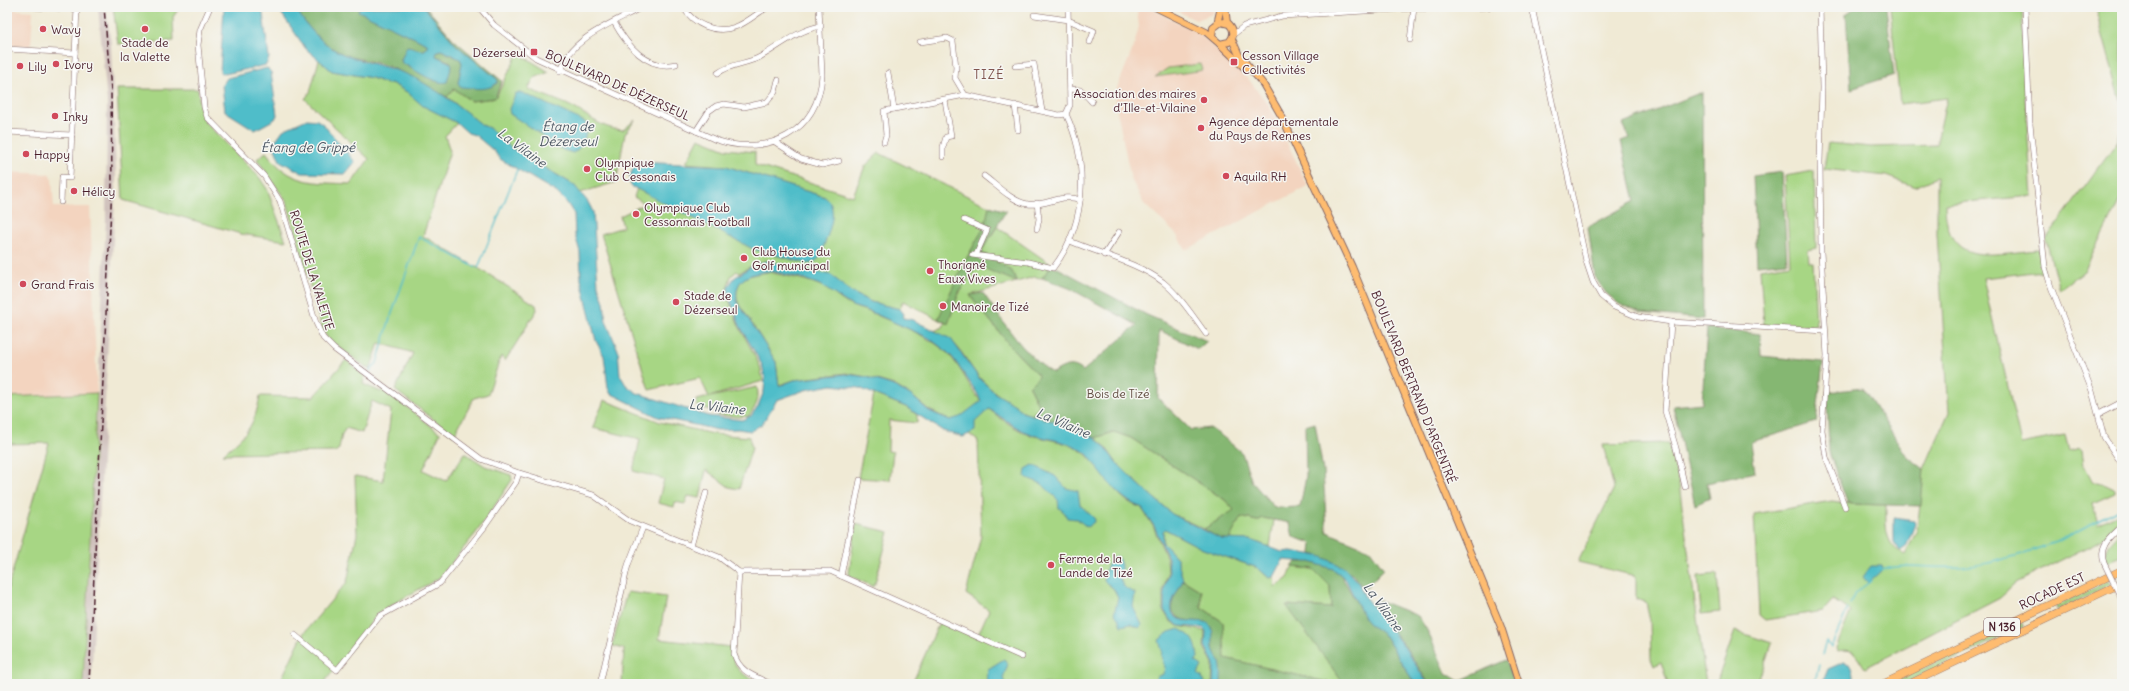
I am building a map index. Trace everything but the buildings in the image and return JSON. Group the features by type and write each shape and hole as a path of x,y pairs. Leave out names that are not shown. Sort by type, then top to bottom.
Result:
{"highway":[{"name":"ROCADE EST","path":"1883,684 2122,570"},
{"name":"ROCADE EST","path":"1909,684 2122,583"}],"main road":[{"path":"1155,7 1212,36 1214,40 1220,44 1256,80 1276,104"},
{"path":"1212,36 1221,7"},
{"path":"1225,7 1232,37 1239,55 1260,80 1276,104"},
{"path":"1193,25 1207,28 1216,25 1229,24"},
{"path":"1220,44 1226,43 1232,37"},
{"name":"BOULEVARD BERTRAND D'ARGENTRÉ","path":"1276,104 1352,267 1501,627 1519,684"}],"street":[{"path":"33,7 77,8 70,178 62,177 61,202"},
{"name":"ROUTE DE LA VALETTE","path":"210,7 200,30 198,45 204,107 207,117 264,176 280,201 318,332 334,349 481,459 519,473 593,495 630,521 719,557 740,572"},
{"name":"BOULEVARD DE DÉZERSEUL","path":"479,7 494,25 528,53 560,71 716,140 740,146 759,146 775,142 797,129 809,116 815,105 822,80 821,26 819,7"},
{"path":"560,71 564,60 572,49 614,22 642,7"},
{"path":"683,7 687,14 697,22 708,27 723,29 736,26 768,7"},
{"path":"964,220 987,230 974,255 1028,262 1053,268 1070,241 1078,217 1082,168 1072,126 1066,114 1070,104 1068,7"},
{"path":"1229,24 1244,26 1282,16 1414,8 1448,9 1488,7"},
{"path":"1532,7 1586,261 1593,282 1604,300 1626,313 1644,319 1670,322 1825,331"},
{"path":"1820,7 1822,106 1820,162 1821,252 1827,356 1822,430 1826,457 1845,506"},
{"path":"2025,7 2030,124 2046,267 2051,287 2099,414 2104,436 2122,464"},
{"path":"1410,40 1414,8"},
{"path":"1034,15 1068,20 1094,31 1090,42"},
{"path":"614,22 624,40 635,52 657,64 668,66 676,64"},
{"path":"718,73 725,67 741,64 758,58 801,32 821,26"},
{"path":"1232,37 1244,26"},
{"path":"920,42 946,38 953,41 956,66 955,78 965,95"},
{"path":"9,50 75,53"},
{"path":"1015,66 1034,64 1042,111"},
{"path":"888,73 894,110"},
{"name":"BOULEVARD DE DÉZERSEUL","path":"696,131 709,111 716,106 724,104 744,108 767,102 775,92 778,80"},
{"path":"1070,89 1081,90 1092,102"},
{"path":"884,142 886,135 884,111 965,95 1060,115 1066,114"},
{"path":"943,157 943,147 946,137 951,136 945,100"},
{"path":"1015,106 1018,130"},
{"path":"7,132 72,135"},
{"path":"775,142 801,159 822,165 839,162"},
{"path":"984,176 1022,203 1036,203 1073,197 1080,200"},
{"path":"1036,203 1039,219 1037,229"},
{"path":"1104,255 1119,232"},
{"path":"1070,241 1138,268 1162,282 1180,299 1206,334"},
{"path":"1670,322 1665,411 1678,455 1685,487"},
{"path":"2099,414 2122,402"},
{"path":"295,635 337,670 380,616 440,583 483,529 516,482 519,473"},
{"path":"841,576 860,480"},
{"path":"691,546 706,493"},
{"path":"2122,526 2104,545 2102,553 2104,562 2122,600"},
{"path":"600,684 628,565 642,527"},
{"path":"772,684 744,671 737,664 734,654 740,572 830,571 1022,657"}],"shaded area":[{"path":"98,7 106,7 111,44 116,179 91,684 84,684 106,220 107,102"},
{"path":"1139,7 1148,7 1199,33 1249,80 1269,105 1308,186 1186,250 1176,234 1144,204 1131,179 1115,101 1117,88 1134,46 1139,26 1137,12"},
{"path":"1168,7 1215,7 1213,14 1196,20"},
{"path":"7,9 33,11 31,46 7,45"},
{"path":"7,172 49,174 52,179 54,207 90,207 97,393 7,397"}],"green space":[{"name":"Stade de la Valette","path":"113,7 180,7 173,17 174,41 118,44"},
{"path":"295,7 360,7 359,11 427,44 427,47 423,51 409,46 401,60 402,63 435,81 451,62 436,56 437,51 441,50 460,59 462,63 458,83 497,79 456,45 424,7 426,7 453,39 502,81 495,98 471,101 454,89 447,97 390,67 343,54 328,46 304,21"},
{"path":"1856,7 1886,7 1894,75 1851,89 1846,14"},
{"path":"1890,7 2022,7 2025,98 2032,196 1945,204 1947,225 1954,239 1963,248 1975,253 1989,254 2039,250 2043,271 1983,278 2021,444 2065,435 2069,451 2080,448 2082,450 2084,465 2093,482 2105,485 2115,490 2115,493 2093,503 2098,524 2122,512 2122,519 2103,539 2016,583 2000,598 1865,668 1852,651 1837,651 1836,648 1851,611 1833,600 1823,611 1765,620 1759,615 1754,514 1832,501 1851,504 1886,505 1886,527 1889,540 1898,551 1905,555 1917,530 1924,469 1949,412 1937,234 1937,177 1915,187 1886,176 1824,169 1828,143 1871,147 1936,145 1947,98 1900,104"},
{"path":"2095,7 2122,8 2122,105"},
{"path":"518,53 549,72 534,78 528,89 566,104 607,127 623,130 635,120 625,134 616,182 580,193 574,185 510,147 489,128 482,125 447,97 454,89 471,101 495,98"},
{"path":"319,60 332,71 372,78 387,84 391,83 407,92 424,106 457,123 445,136 450,151 423,236 488,274 536,305 537,310 505,361 501,356 488,394 474,398 454,435 395,390 413,353 379,343 370,370 328,339 322,329 287,202 257,159 266,152 275,163 294,177 314,182 351,184 369,159 305,99 310,92"},
{"path":"1200,64 1202,70 1155,77 1168,68"},
{"path":"117,89 198,89 200,109 205,122 259,177 267,189 286,241 241,234 123,200"},
{"path":"1702,92 1703,319 1641,313 1619,304 1606,293 1595,277 1588,227 1635,201 1621,141 1630,138 1623,124"},
{"path":"2122,127 2122,196 2084,271 2059,290 2046,239 2117,142"},
{"path":"699,138 726,149 755,152 755,165 853,196 865,166 879,153 986,205 1006,211 971,250 967,258 1012,271 981,252 997,227 1052,265 1042,278 1034,277 970,295 1011,347 1039,376 1029,386 1039,407 1031,416 1011,404 990,388 979,377 955,345 943,335 934,331 943,327 945,323 903,301 900,309 871,302 851,292 831,275 767,261 755,264 739,273 737,271 731,276 726,292 739,326 760,366 763,381 709,397 700,378 649,390 601,234 623,227 620,216 645,204 634,197 637,188 668,203 825,197 726,166 686,163","holes":["961,269 958,285 962,288 945,322 939,319"]},
{"path":"1814,171 1816,248 1808,250 1809,262 1813,262 1816,326 1764,325 1760,269 1790,264 1785,176"},
{"path":"1782,172 1787,262 1757,265 1753,176"},
{"path":"989,206 1006,211 981,252 1012,271 1017,282 978,266 960,290 948,324 938,319 963,265 985,225"},
{"name":"Bois de Tizé","path":"1052,265 1147,315 1207,341 1198,349 1159,330 1158,398 1191,430 1210,428 1242,453 1252,482 1275,508 1300,507 1306,477 1305,426 1315,423 1323,471 1327,532 1370,550 1384,569 1366,587 1363,586 1353,575 1339,565 1311,554 1312,543 1293,537 1290,523 1263,518 1257,521 1241,517 1229,540 1218,538 1204,529 1234,510 1225,500 1131,438 1114,432 1095,438 1065,425 1031,416 1039,407 1029,386 1039,376 1011,347 970,295 983,293 1014,337 1032,357 1053,373 1068,366 1079,368 1083,371 1137,325 1069,288 1042,278"},
{"path":"770,272 819,285 848,304 900,325 936,344 957,364 977,397 983,404 1000,418 1028,434 1072,446 1090,458 1116,491 1132,504 1141,507 1153,526 1167,559 1168,574 1163,589 1163,610 1170,621 1178,626 1205,631 1204,647 1213,664 1212,684 912,684 940,621 977,637 989,610 966,594 981,536 978,441 950,420 929,410 912,396 894,385 867,377 846,373 794,380 779,385 776,362 737,300 738,286 745,278 756,274"},
{"path":"1707,328 1760,334 1761,356 1823,362 1816,422 1751,442 1755,472 1707,483 1710,498 1695,505 1673,406 1702,403"},
{"path":"346,360 365,376 363,384 381,392 384,389 440,433 423,470 446,481 465,453 485,466 511,475 512,480 476,533 439,578 379,612 323,684 279,684 303,634 347,582 357,534 355,476 383,481 391,410 372,401 362,433 346,428 342,434 339,449 335,452 223,454 244,435 252,423 258,407 260,396 313,397"},
{"path":"757,387 757,403 749,416 739,417 718,415 718,412 697,406 696,400"},
{"path":"1863,388 1906,455 1924,469 1921,506 1851,504 1847,502 1829,452 1827,392"},
{"path":"97,393 83,684 7,684 7,591 49,443 7,444 7,397"},
{"path":"874,394 906,407 917,415 917,423 889,420 888,451 893,452 890,480 858,478"},
{"path":"604,400 660,422 713,434 749,437 752,448 739,489 729,487 706,470 700,498 688,496 685,504 675,502 674,507 658,503 664,479 633,471 640,439 593,428"},
{"path":"1114,432 1131,438 1225,500 1235,511 1204,529 1172,514 1135,481 1116,462 1105,446 1095,438"},
{"path":"1668,443 1679,484 1706,684 1668,684 1661,662 1654,666 1651,659 1650,620 1646,602 1636,599 1636,576 1578,562 1614,488 1603,445"},
{"path":"1240,517 1257,521 1263,518 1274,520 1270,547 1251,540 1229,540"},
{"path":"856,524 889,532 874,587 850,576 849,573"},
{"path":"1165,529 1203,549 1258,568 1269,578 1274,577 1275,587 1288,578 1292,567 1313,569 1330,586 1331,608 1287,605 1344,684 1335,684 1224,658 1223,622 1201,607 1201,591 1183,580 1177,558 1163,543 1163,531"},
{"path":"2122,530 2122,556 2107,562 2105,552 2106,548"},
{"path":"1296,562 1310,562 1333,569 1341,575 1368,623 1385,636 1415,684 1344,684 1286,605 1331,608 1330,586 1313,569 1292,567"},
{"path":"1717,574 1720,612 1701,614 1698,576"},
{"path":"1183,580 1201,591 1201,607 1223,622 1225,658 1335,684 1221,684 1220,663 1213,650 1212,630 1206,622 1182,619 1174,613 1172,607 1173,600"},
{"path":"2108,581 2111,585 2057,610 2056,606"},
{"path":"627,592 666,597 659,639 731,647 735,663 740,672 764,684 622,684 624,649 612,646"},
{"path":"1378,600 1418,616 1427,630 1446,673 1459,681 1506,660 1515,684 1429,684 1406,648 1372,605"},
{"path":"2022,622 2023,627 1902,684 1891,684"},
{"path":"1735,631 1772,643 1757,684 1716,684"}],"water":[{"path":"224,7 262,7 269,58 266,65 225,74 220,72"},
{"name":"La Vilaine","path":"277,7 295,7 315,34 328,46 335,50 343,54 406,74 424,83 450,100 482,125 489,128 510,147 574,185 588,202 593,212 598,285 604,302 606,321 618,350 620,375 626,385 637,393 708,416 742,420 751,416 758,406 764,391 765,379 762,365 740,326 728,294 728,287 734,278 755,264 767,261 831,275 851,292 871,302 900,309 904,314 903,318 913,320 951,339 979,378 995,393 1017,406 1022,412 1065,425 1095,438 1135,481 1172,514 1221,539 1251,540 1282,552 1291,551 1320,556 1344,567 1359,584 1365,597 1405,648 1428,684 1415,684 1385,636 1364,618 1346,580 1333,569 1310,562 1283,560 1274,577 1269,578 1258,568 1203,549 1165,529 1163,531 1163,543 1177,558 1183,580 1173,600 1172,609 1174,615 1179,618 1205,622 1211,626 1213,632 1213,648 1220,662 1221,670 1221,684 1213,684 1214,664 1205,646 1206,631 1203,628 1179,626 1170,620 1164,610 1164,589 1169,574 1168,558 1154,526 1141,507 1135,505 1117,492 1090,457 1083,451 1066,443 1028,433 989,409 975,422 975,431 963,437 943,431 906,407 859,388 832,385 805,390 777,400 762,424 751,431 738,429 718,430 658,417 610,393 604,356 596,341 581,280 580,252 575,235 574,214 567,203 556,192 500,159 494,151 475,135 468,133 457,123 423,106 407,92 391,83 387,84 372,78 332,71 306,49","holes":["770,271 801,278 820,285 852,306 871,312 929,338 953,358 981,401 960,417 950,420 929,411 912,396 894,386 867,377 846,374 794,380 779,386 776,362 737,301 738,287 741,282 750,275"]},
{"path":"360,7 424,7 456,45 497,79 498,82 485,88 461,87 458,83 462,63 460,59 441,50 437,51 436,56 451,63 452,65 447,82 443,83 424,76 402,63 401,60 407,46 423,51 427,48 427,44 358,11"},
{"name":"Étang de Grippé","path":"267,68 271,72 277,115 275,119 255,130 225,111 222,85 227,78"},
{"name":"Étang de Dézerseul","path":"516,93 523,93 585,122 588,126 579,148 573,153 563,150 510,114 509,109"},
{"name":"Étang de Grippé","path":"307,119 317,120 323,124 355,162 345,174 302,173 280,161 273,144 283,130"},
{"path":"636,162 726,166 825,197 830,203 832,217 831,225 820,257 815,262 808,264 753,249 631,186 629,178"},
{"path":"1033,465 1055,476 1066,488 1078,491 1080,505 1095,519 1094,522 1087,527 1077,519 1067,518 1064,512 1059,508 1058,500 1042,484 1025,477 1026,469"},
{"path":"1894,518 1914,521 1915,524 1906,547 1900,551 1894,542"},
{"path":"1117,556 1121,566 1119,576 1121,582 1124,587 1135,593 1133,607 1142,625 1139,628 1131,624 1121,626 1118,618 1114,614 1118,597 1113,588 1104,581 1109,562"},
{"path":"1871,566 1882,566 1883,569 1868,583 1863,577"},
{"path":"1179,629 1191,637 1195,643 1198,658 1195,661 1202,666 1198,674 1202,677 1204,684 1157,684 1156,677 1163,674 1165,668 1161,656 1162,651 1159,640 1169,632"},
{"path":"1004,659 1008,664 1003,678 1005,684 987,684 988,669"},
{"path":"1844,662 1849,664 1852,672 1853,679 1850,684 1822,684 1828,669"}],"waterway":[{"path":"478,268 517,170"},
{"path":"391,316 419,237 475,267"},
{"path":"370,371 377,363 390,318"},
{"path":"2024,553 2057,542 2122,507"},
{"path":"1882,570 1900,566 1964,567 1989,563 2022,554"},
{"path":"1850,604 1855,593 1871,581"},
{"path":"1822,654 1826,642 1831,647 1848,608"},
{"path":"1814,684 1819,664"}],"railway":[{"path":"89,684 112,184 111,91 104,7"}],"place":[{"name":"Wavy","path":"43,29"},
{"name":"Stade de la Valette","path":"145,29"},
{"name":"Dézerseul","path":"534,52"},
{"name":"Cesson Village Collectivités","path":"1234,62"},
{"name":"Ivory","path":"56,64"},
{"name":"Lily","path":"20,66"},
{"name":"Association des maires d’Ille-et-Vilaine","path":"1204,100"},
{"name":"Inky","path":"55,116"},
{"name":"Agence départementale du Pays de Rennes","path":"1201,128"},
{"name":"Happy","path":"26,154"},
{"name":"Olympique Club Cessonais","path":"587,169"},
{"name":"Aquila RH","path":"1226,176"},
{"name":"Hélicy","path":"74,191"},
{"name":"Olympique Club Cessonnais Football","path":"636,214"},
{"name":"Club House du Golf municipal","path":"744,258"},
{"name":"Thorigné Eaux Vives","path":"930,271"},
{"name":"Grand Frais","path":"23,284"},
{"name":"Stade de Dézerseul","path":"676,302"},
{"name":"Manoir de Tizé","path":"943,306"},
{"name":"Ferme de la Lande de Tizé","path":"1051,565"}],"district":[{"name":"TIZÉ","path":"989,74"}]}
